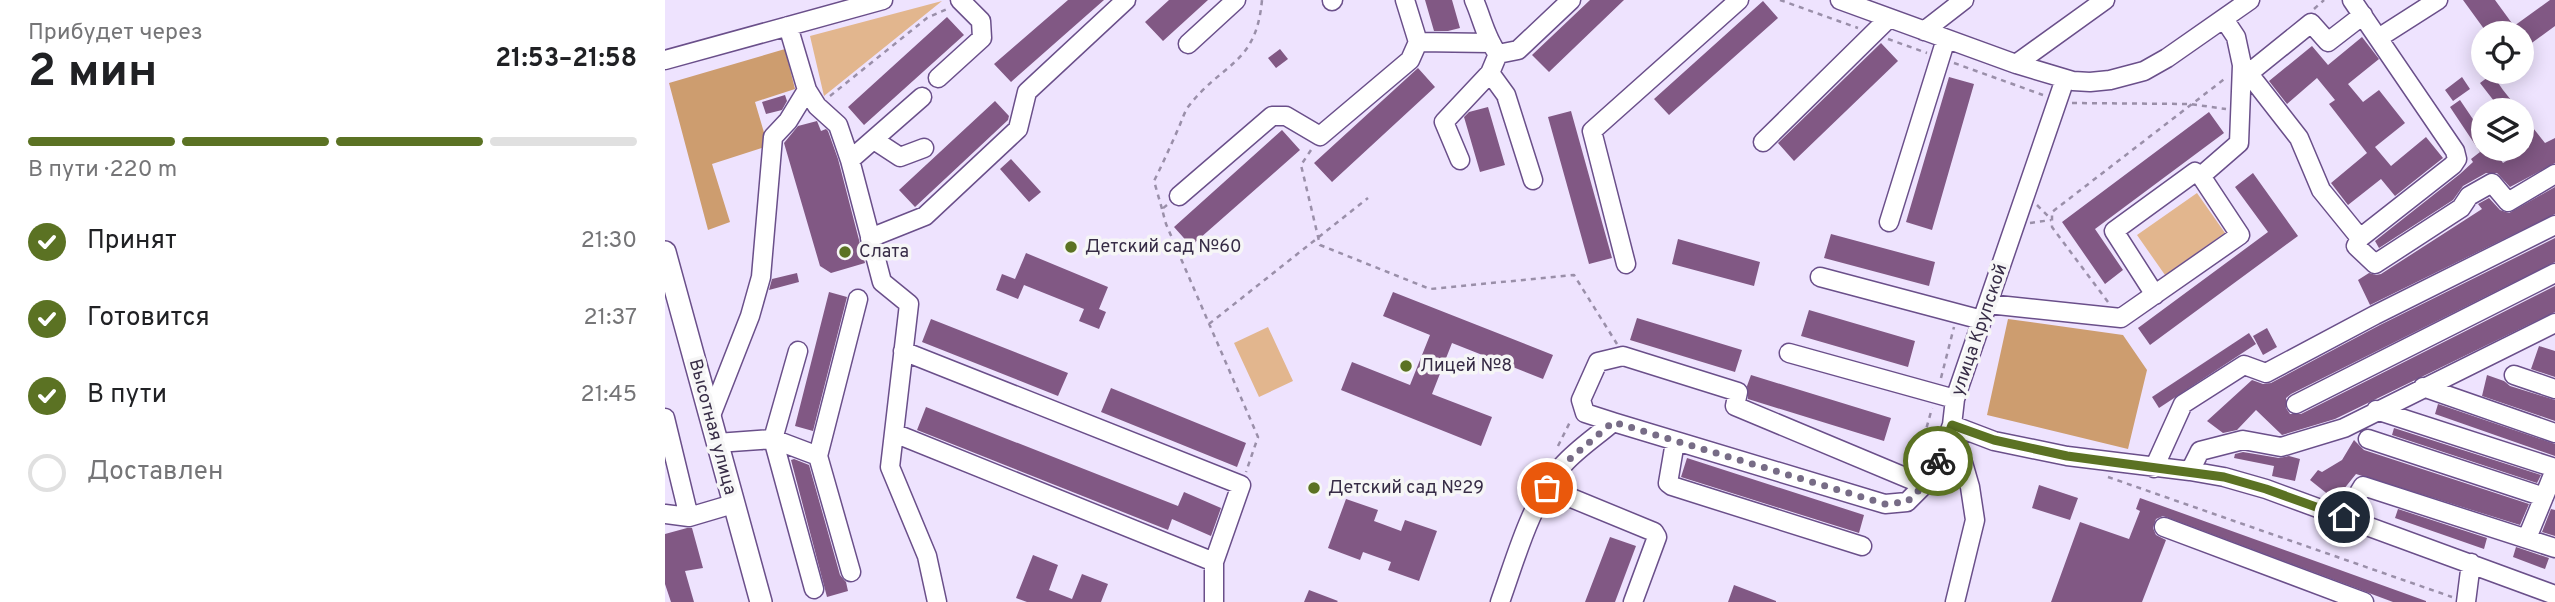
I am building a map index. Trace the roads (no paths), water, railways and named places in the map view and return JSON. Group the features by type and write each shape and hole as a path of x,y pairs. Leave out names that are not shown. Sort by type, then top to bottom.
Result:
{"main road":[{"name":"Высотная улица","path":"665,252 761,602"}],"street":[{"path":"665,60 883,0"},
{"path":"870,238 925,216 1018,129 1027,92 1126,0"},
{"path":"1188,44 1235,0"},
{"path":"1179,196 1272,116 1286,116 1320,136 1410,60 1419,43 1405,0"},
{"path":"1460,160 1444,122 1490,73 1494,48 1474,0"},
{"path":"1419,43 1518,50 1571,0"},
{"path":"1626,264 1592,131 1739,0"},
{"path":"1840,0 2016,64 2065,79 2089,82 2110,80 2144,71 2250,0"},
{"path":"1924,31 1964,0"},
{"path":"2380,37 2438,0"},
{"path":"938,78 982,38 981,21 961,1"},
{"path":"2016,64 2100,2"},
{"path":"2201,176 2239,144 2239,110 2246,69 2311,23 2328,42 2358,7 2455,151 2456,159 2453,165 2360,238 2356,246 2375,264 2461,208 2469,196 2492,183 2508,202 2555,174"},
{"path":"1763,142 1889,18"},
{"path":"2224,19 2236,37 2246,69 2299,138 2321,190 2360,238"},
{"path":"788,26 807,90 817,106 838,125 850,160 882,282 909,304 890,467 927,556 937,602"},
{"path":"1889,222 1946,39"},
{"path":"1490,73 1506,95 1533,180"},
{"name":"улица Крупской","path":"1924,485 1735,406 1738,392 1623,356 1598,362 1581,400 1585,413 1675,442 1885,504 1907,502 1924,485 1939,458 1952,425 1955,399 2065,79"},
{"path":"710,418 750,316 761,277 773,137 807,90"},
{"path":"850,160 922,97"},
{"path":"874,140 900,157 924,148"},
{"path":"1820,277 1985,312 2121,318 2155,295 2240,235 2201,176 2195,173 2113,231 2155,295"},
{"path":"2154,468 2183,404 2244,365 2266,373 2555,225"},
{"path":"2296,404 2555,274"},
{"path":"851,572 818,456 858,299"},
{"path":"2190,471 2200,451 2243,440 2281,447 2344,428 2555,323"},
{"path":"798,351 773,439 814,589"},
{"path":"903,351 1241,485 1214,562 1214,602"},
{"path":"1789,353 1955,399"},
{"path":"2514,375 2555,389"},
{"path":"2423,387 2555,433"},
{"path":"2376,410 2555,469 2527,538"},
{"path":"665,418 689,517"},
{"path":"1500,602 1533,511 1547,488 1564,464 1613,422"},
{"path":"1952,425 1994,440 2067,456 2224,477 2266,489 2555,595"},
{"path":"1952,425 1970,487 1975,520 1955,602"},
{"path":"894,433 1214,562"},
{"path":"717,443 773,439 818,456"},
{"path":"2368,439 2544,497"},
{"path":"1675,442 1668,483 1672,486 1862,546"},
{"path":"2344,517 2363,486 2555,548"},
{"path":"1547,488 1654,532 1657,537 1633,602"},
{"path":"665,514 689,517 733,504"},
{"path":"2164,527 2364,602"},
{"path":"2459,600 2471,563"}],"place":[{"name":"Детский сад №60","path":"1071,247"},
{"name":"Слата","path":"845,252"},
{"name":"Лицей №8","path":"1406,366"},
{"name":"Детский сад №29","path":"1314,488"}]}
